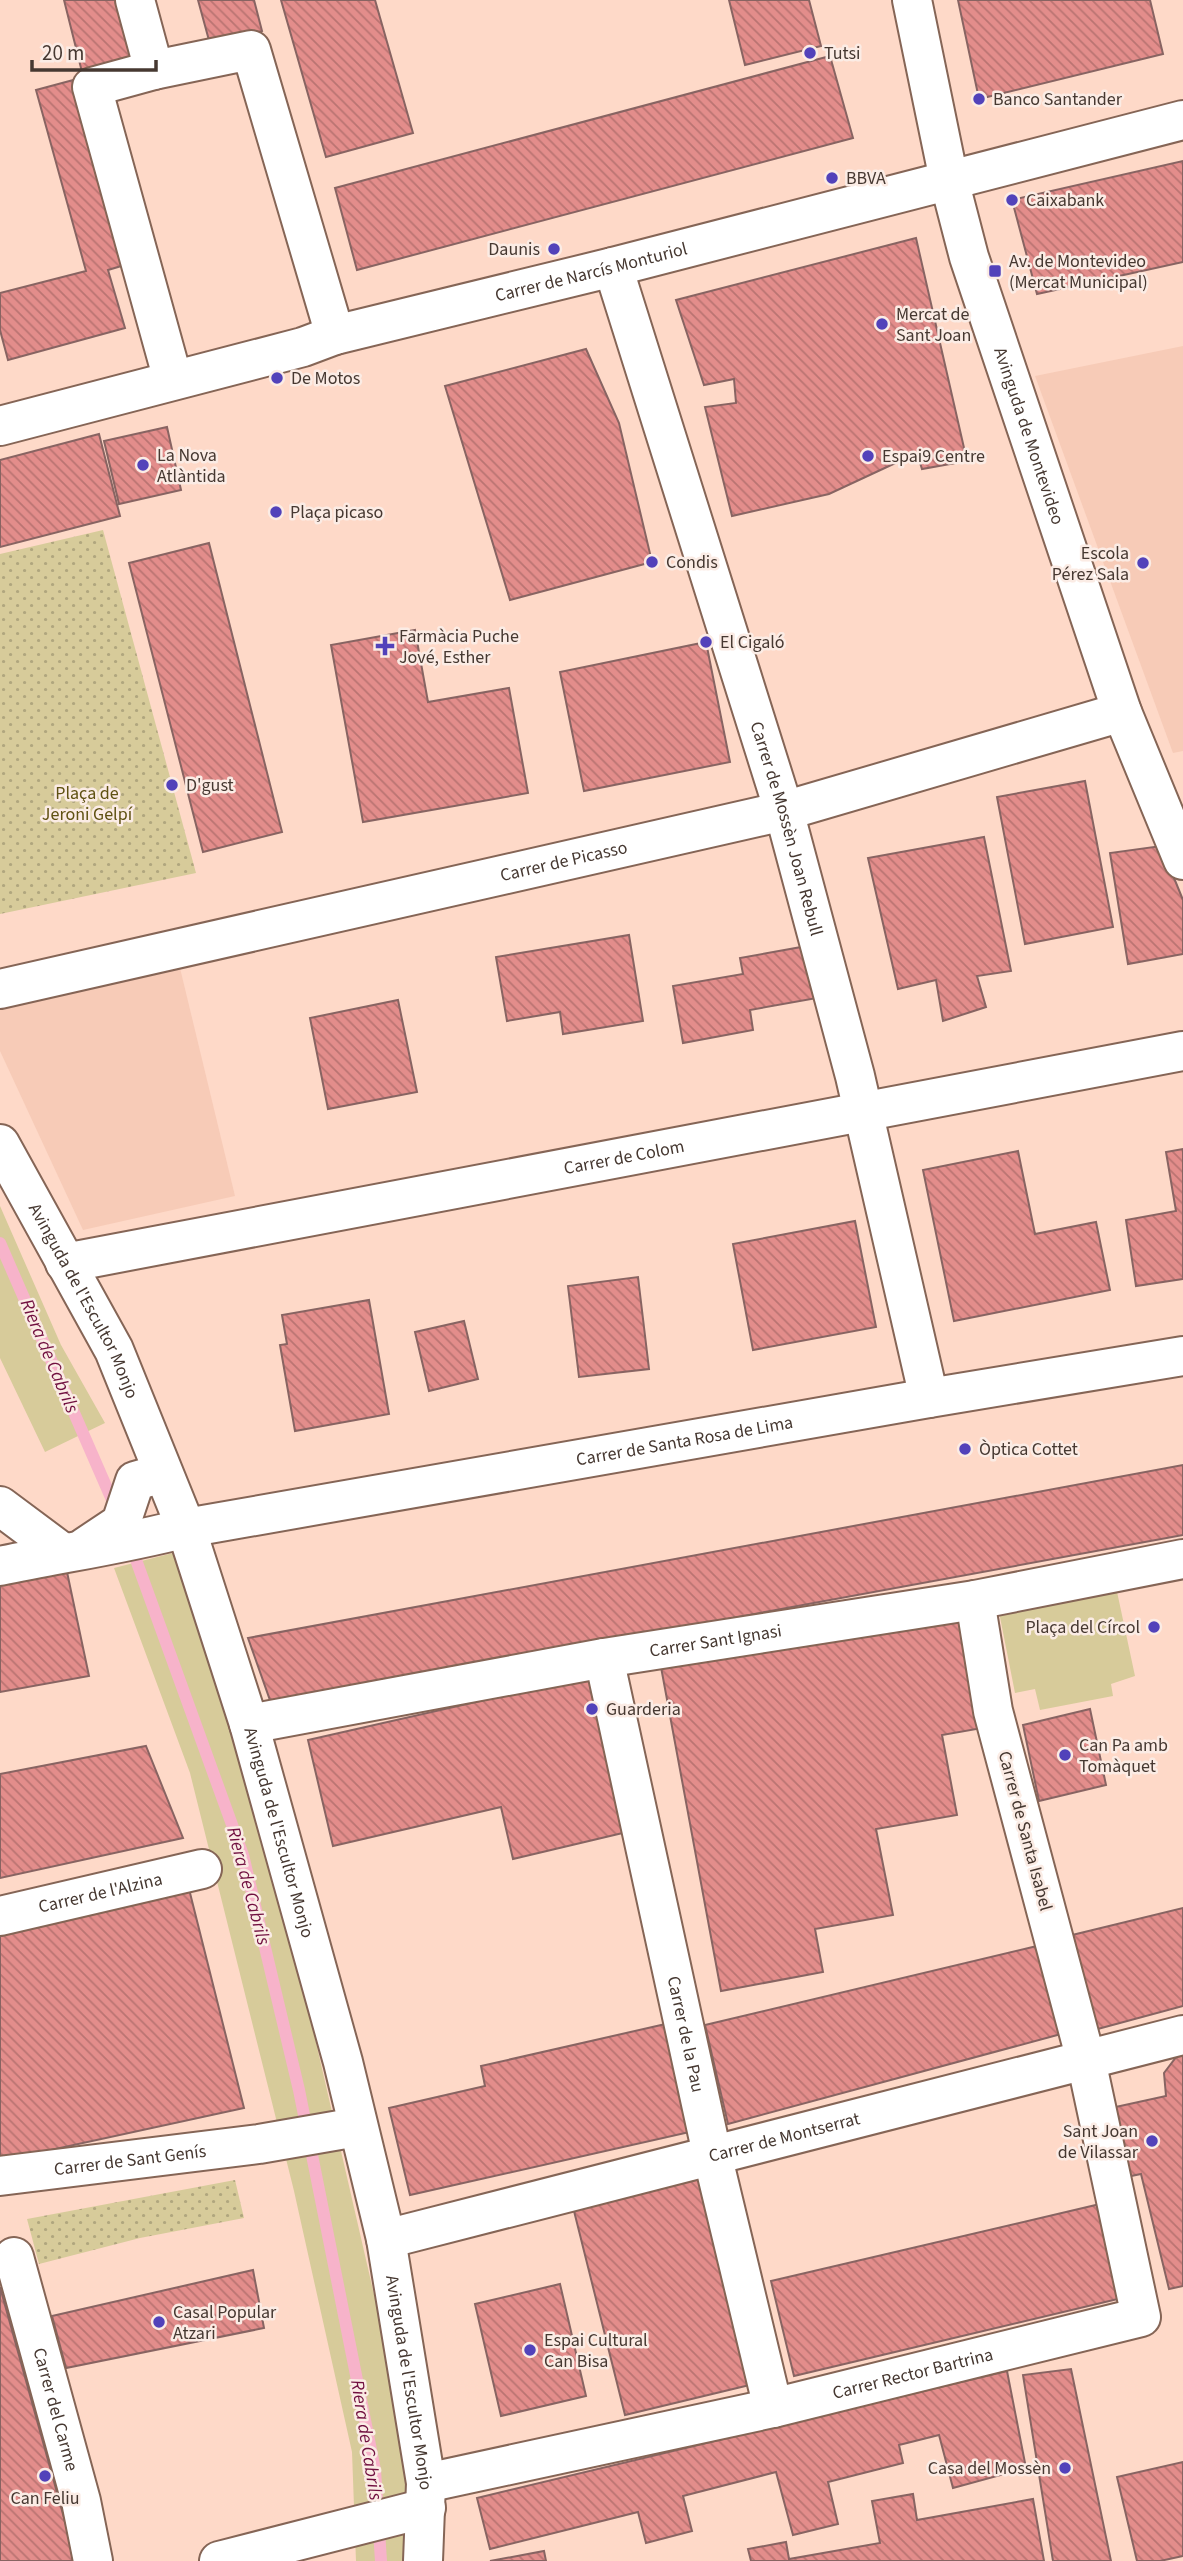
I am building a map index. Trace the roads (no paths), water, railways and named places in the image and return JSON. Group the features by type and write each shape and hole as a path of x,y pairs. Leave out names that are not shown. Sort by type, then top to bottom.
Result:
{"street":[{"path":"135,0 154,70"},
{"name":"Avinguda de Montevideo","path":"912,0 949,180 974,275 1122,712 1183,860"},
{"path":"173,380 92,87 154,70 251,50 335,335"},
{"name":"Carrer de Narcís Monturiol","path":"0,426 303,347 335,335 613,267 1183,120"},
{"name":"Carrer de Mossèn Joan Rebull","path":"613,267 784,811 863,1111 929,1398"},
{"name":"Carrer de Picasso","path":"0,989 784,811 1122,712"},
{"name":"Carrer de Colom","path":"65,1263 1183,1051"},
{"name":"Avinguda de l'Escultor Monjo","path":"0,1144 114,1350 186,1528 249,1724 343,2062 386,2239 426,2495 423,2561"},
{"name":"Carrer de Santa Rosa de Lima","path":"0,1566 130,1542 186,1528 1183,1356"},
{"path":"0,1506 73,1551 121,1523 135,1482 163,1472"},
{"name":"Carrer Sant Ignasi","path":"249,1724 604,1658 975,1600 1183,1559"},
{"name":"Carrer de Santa Isabel","path":"975,1600 993,1711 1086,2060"},
{"name":"Carrer de la Pau","path":"604,1658 712,2154 773,2408"},
{"name":"Carrer de l'Alzina","path":"0,1916 202,1869"},
{"name":"Carrer de Montserrat","path":"386,2239 1183,2035"},
{"name":"Carrer Rector Bartrina","path":"219,2561 334,2531 426,2495 1140,2317 1086,2060"},
{"name":"Carrer de Sant Genís","path":"0,2176 259,2144 358,2127"},
{"name":"Carrer del Carme","path":"14,2258 81,2501 93,2561"}],"waterway":[{"name":"Riera de Cabrils","path":"0,1243 116,1509"},
{"name":"Riera de Cabrils","path":"131,1546 243,1855 299,2090 375,2470 381,2561"}],"place":[{"name":"Tutsi","path":"810,53"},
{"name":"Banco Santander","path":"979,99"},
{"name":"BBVA","path":"832,178"},
{"name":"Caixabank","path":"1012,200"},
{"name":"Daunis","path":"554,249"},
{"name":"Av. de Montevideo (Mercat Municipal)","path":"995,271"},
{"name":"Mercat de Sant Joan","path":"882,324"},
{"name":"De Motos","path":"277,378"},
{"name":"Espai9 Centre","path":"868,456"},
{"name":"La Nova Atlàntida","path":"143,465"},
{"name":"Plaça picaso","path":"276,512"},
{"name":"Condis","path":"652,562"},
{"name":"Escola Pérez Sala","path":"1143,563"},
{"name":"El Cigaló","path":"706,642"},
{"name":"Farmàcia Puche Jové, Esther","path":"385,646"},
{"name":"D'gust","path":"172,785"},
{"name":"Òptica Cottet","path":"965,1449"},
{"name":"Plaça del Círcol","path":"1154,1627"},
{"name":"Guarderia","path":"592,1709"},
{"name":"Can Pa amb Tomàquet","path":"1065,1755"},
{"name":"Sant Joan de Vilassar","path":"1152,2141"},
{"name":"Casal Popular Atzari","path":"159,2322"},
{"name":"Espai Cultural Can Bisa","path":"530,2350"},
{"name":"Casa del Mossèn","path":"1065,2468"},
{"name":"Can Feliu","path":"45,2476"}],"park label":[{"name":"Plaça de Jeroni Gelpí","path":"87,803"}]}
